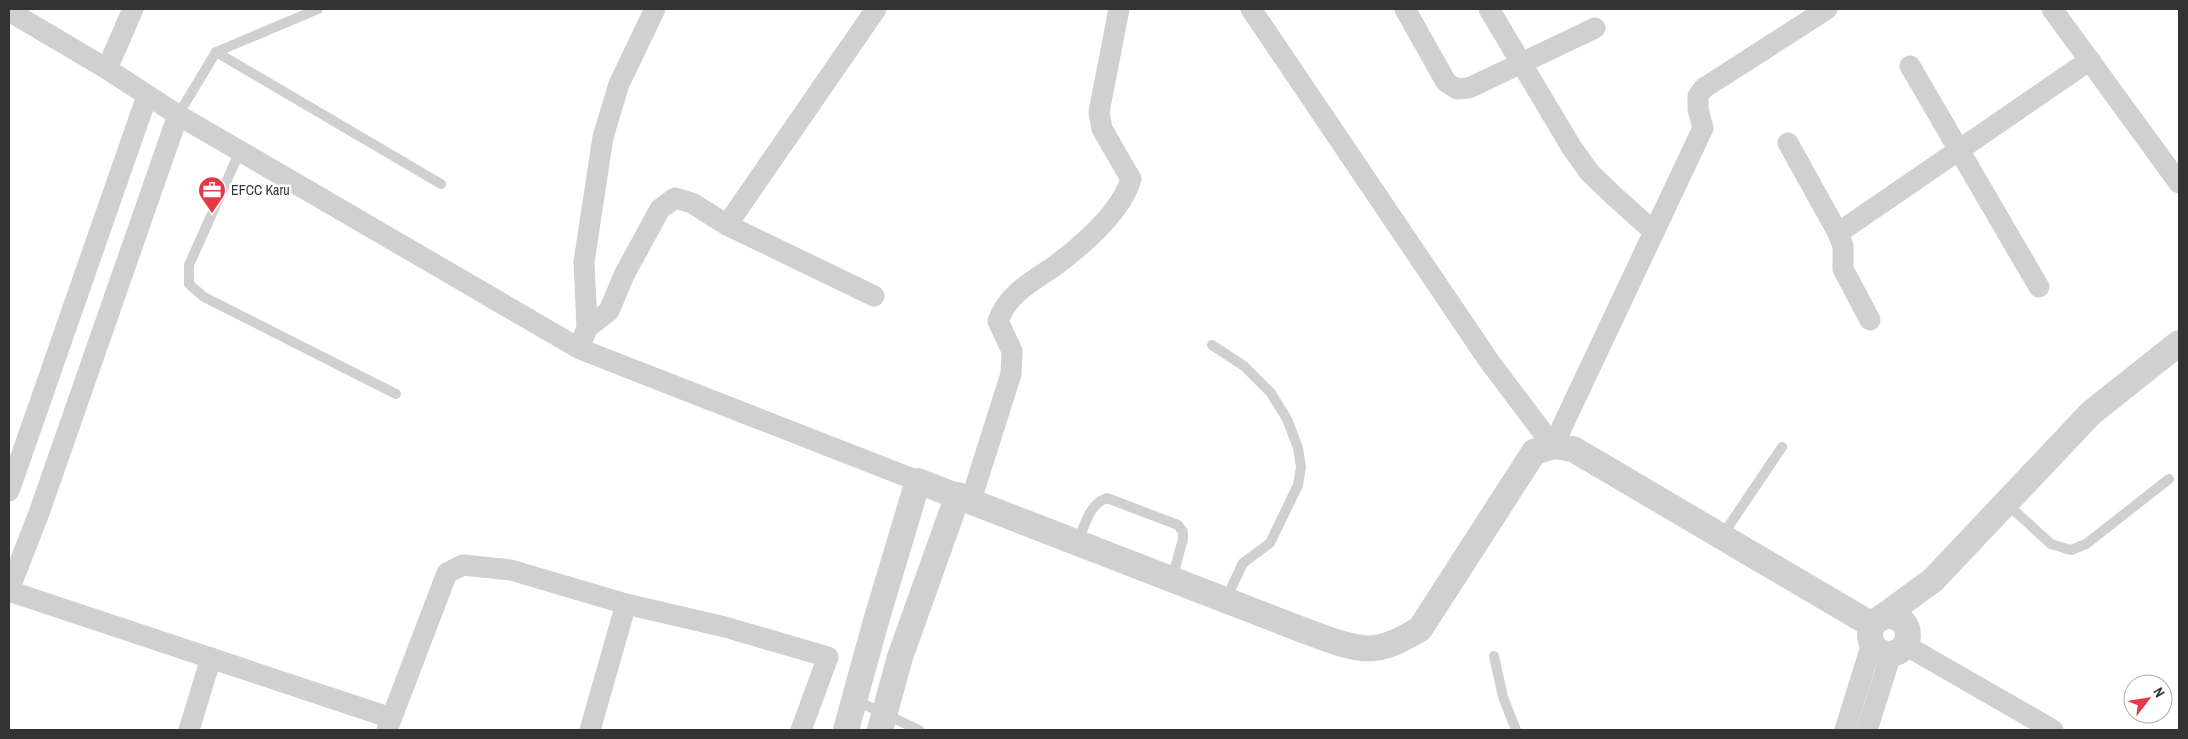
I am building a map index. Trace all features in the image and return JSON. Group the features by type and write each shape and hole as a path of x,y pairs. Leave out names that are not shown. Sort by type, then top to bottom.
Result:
{"street":[{"path":"107,69 133,9"},
{"path":"580,349 587,328 584,262 602,137 619,84 655,9"},
{"path":"727,225 876,9"},
{"path":"882,722 900,657 965,498 1011,374 1012,351 998,321 1002,312 1017,291 1061,261 1113,212 1128,188 1131,179 1102,129 1099,112 1119,9"},
{"path":"1251,9 1488,361 1553,446"},
{"path":"1405,9 1446,82 1457,89 1469,88 1595,28"},
{"path":"1489,9 1572,148 1590,172 1654,232"},
{"path":"1553,446 1703,128 1698,109 1698,96 1704,88 1827,9"},
{"path":"2052,9 2179,183"},
{"path":"9,11 107,69 178,115 580,349 1300,629 1356,646 1373,649 1397,642 1420,629 1534,452 1553,446 1573,450 2053,730"},
{"path":"1838,233 2090,60"},
{"path":"1910,66 2039,287"},
{"path":"9,492 147,96"},
{"path":"178,115 9,591 211,658 389,724 447,573 462,565 511,570 626,604 725,627 828,657 801,730"},
{"path":"1788,143 1838,233 1843,246 1843,269 1870,320"},
{"path":"587,328 609,311 624,275 660,209 675,198 692,203 727,225 874,296"},
{"path":"1845,730 1889,636 1933,580 2091,413 2179,343"},
{"path":"846,730 918,481"},
{"path":"590,730 626,604"},
{"path":"1867,730 1889,636"},
{"path":"189,730 211,658"}],"lane":[{"path":"178,115 216,52 318,9"},
{"path":"216,52 441,184"},
{"path":"240,151 189,266 189,284 204,297 396,394"},
{"path":"1212,345 1244,366 1271,393 1287,419 1298,448 1301,467 1298,485 1270,543 1243,563 1226,600"},
{"path":"1722,536 1782,447"},
{"path":"2005,502 2051,544 2071,550 2086,544 2169,479"},
{"path":"1077,542 1093,507 1098,501 1107,498 1178,525 1183,532 1184,539 1172,579"},
{"path":"1494,656 1503,697 1516,730"},
{"path":"854,699 882,722 919,730"}],"place":[{"name":"EFCC Karu","path":"212,214"}]}
